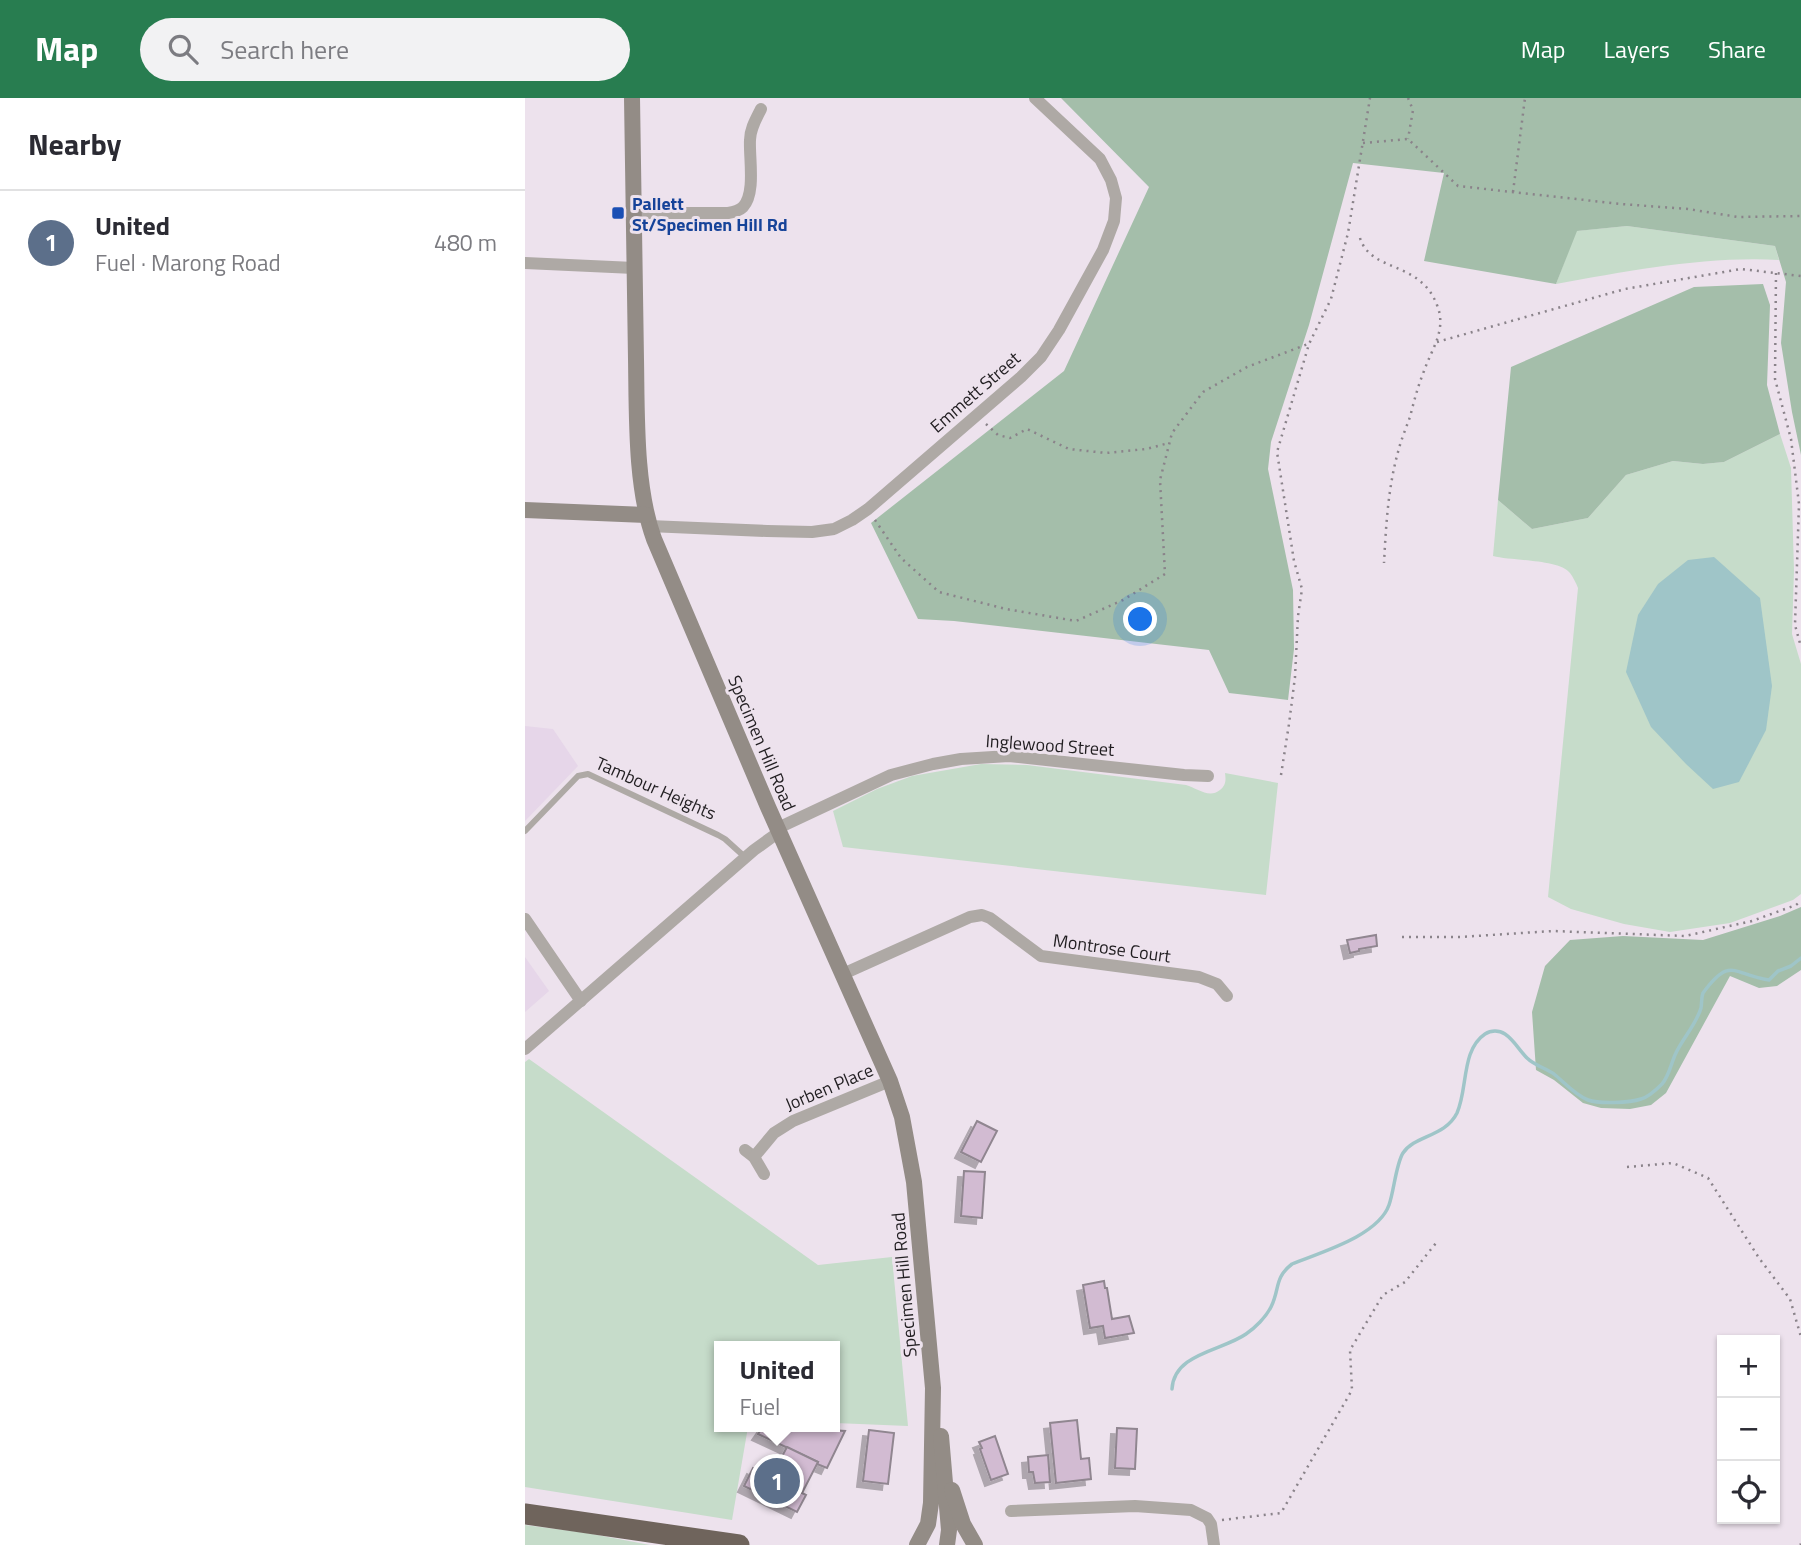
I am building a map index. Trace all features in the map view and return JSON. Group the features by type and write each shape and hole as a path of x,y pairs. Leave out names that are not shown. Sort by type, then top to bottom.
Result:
{"highway":[{"path":"525,1514 739,1545"}],"main road":[{"name":"Specimen Hill Road","path":"632,98 637,410 643,494 648,520 778,830 890,1081 902,1117 914,1182 933,1388 931,1503 928,1524 918,1545"},
{"path":"525,510 648,520"},
{"name":"Specimen Hill Road","path":"933,1388 939,1413 944,1464 949,1530 947,1545"},
{"path":"944,1464 964,1524 975,1545"}],"street":[{"name":"Emmett Street","path":"648,520 767,531 834,530 868,509 1041,357 1103,250 1114,221 1116,198 1111,180 1100,159 1034,98"},
{"path":"634,213 728,214 739,210 749,198 750,138 761,109"},
{"path":"525,263 634,268"},
{"name":"Inglewood Street","path":"525,1049 778,830 891,775 961,759 1009,756 1208,776"},
{"name":"Montrose Court","path":"843,974 970,917 982,915 990,918 1041,956 1199,977 1217,984 1227,996"},
{"path":"525,919 582,1001"},
{"name":"Jorben Place","path":"764,1174 750,1154 774,1133 793,1121 890,1081"},
{"path":"1011,1511 1135,1506 1182,1508 1200,1513 1210,1522 1213,1528 1213,1545"}],"lane":[{"name":"Tambour Heights","path":"525,831 578,776 588,774 726,839 746,858"}],"path":[{"path":"1281,775 1295,677 1301,589 1277,452 1309,344 1331,299 1348,233 1370,98"},
{"path":"1408,98 1413,110 1408,139"},
{"path":"1513,192 1525,98"},
{"path":"1363,143 1408,139 1458,186 1688,209 1738,217 1801,216"},
{"path":"1360,238 1373,257 1420,279 1439,307 1441,320 1437,342 1424,368 1398,453 1389,499 1384,563"},
{"path":"1437,342 1625,289 1741,269 1801,276"},
{"path":"1776,273 1775,379 1791,439 1799,504 1795,625 1801,646"},
{"path":"868,509 901,558 939,592 1006,609 1076,621 1123,600 1165,574 1160,480 1172,433 1203,392 1247,367 1309,344"},
{"path":"976,415 998,435 1010,438 1027,429 1069,449 1106,453 1146,449 1169,443"},
{"path":"1402,937 1553,932 1685,936 1752,921 1801,901"},
{"path":"1627,1167 1673,1163 1708,1178 1759,1258 1790,1299 1801,1337"},
{"path":"1210,1522 1282,1513 1352,1390 1350,1350 1355,1341 1383,1295 1405,1282 1436,1243"}],"shaded area":[{"path":"525,726 553,729 578,766 525,821"},
{"path":"525,957 549,991 525,1012"}],"green space":[{"path":"1061,98 1801,98 1801,455 1781,343 1786,282 1775,246 1627,226 1577,231 1556,284 1424,261 1444,173 1353,163 1309,325 1271,442 1268,469 1293,590 1294,649 1288,700 1229,693 1209,650 918,619 871,523 1064,371 1149,187"},
{"path":"1627,226 1775,246 1779,260 1695,262 1556,284 1576,231"},
{"path":"1763,284 1770,305 1767,385 1780,434 1724,462 1703,464 1673,461 1626,475 1588,518 1532,529 1498,500 1511,367 1694,287"},
{"path":"1780,434 1791,468 1794,570 1792,634 1801,664 1801,894 1793,900 1730,923 1670,932 1624,924 1571,909 1548,897 1578,588 1564,568 1493,556 1498,500 1532,529 1588,518 1626,475 1673,461 1703,464 1724,462"},
{"path":"981,764 1027,765 1186,785 1207,793 1222,788 1225,773 1278,783 1266,895 843,847 833,811 877,789 912,776"},
{"path":"1801,907 1801,970 1777,986 1759,988 1730,976 1666,1093 1651,1105 1630,1109 1601,1108 1583,1103 1554,1080 1536,1070 1532,1012 1545,966 1570,940 1623,936 1703,940"},
{"path":"529,1059 818,1265 892,1257 908,1426 840,1423 840,1341 714,1341 714,1432 747,1432 732,1520 525,1487 525,1062"},
{"path":"525,1525 587,1533 650,1545 525,1545"}],"water":[{"path":"1714,557 1760,598 1772,686 1766,730 1739,782 1713,789 1651,727 1626,672 1638,615 1658,584 1688,560"}],"building":[{"path":"1376,935 1377,946 1350,953 1347,940"},
{"path":"977,1121 997,1131 981,1162 961,1152"},
{"path":"964,1171 985,1172 982,1218 961,1216"},
{"path":"1104,1281 1112,1319 1129,1316 1134,1333 1105,1338 1103,1326 1090,1328 1083,1285"},
{"path":"1077,1420 1081,1459 1089,1458 1091,1479 1056,1483 1050,1423"},
{"path":"1117,1428 1137,1429 1135,1469 1115,1468"},
{"path":"869,1430 894,1433 888,1484 863,1481"},
{"path":"845,1431 827,1468 758,1434 759,1432"},
{"path":"995,1436 1008,1474 991,1480 979,1442"},
{"path":"787,1447 818,1462 802,1493 806,1495 797,1512 744,1486 753,1468 771,1477"},
{"path":"1048,1455 1050,1482 1035,1483 1033,1472 1029,1472 1028,1457"}],"waterway":[{"path":"1172,1389 1175,1377 1190,1360 1236,1340 1260,1322 1274,1301 1282,1274 1292,1264 1347,1242 1373,1226 1383,1216 1389,1205 1403,1153 1408,1147 1445,1127 1457,1113 1468,1060 1477,1041 1485,1034 1495,1031 1505,1034 1530,1060 1554,1074 1583,1098 1606,1102 1636,1100 1650,1095 1664,1081 1678,1049 1699,1014 1703,993 1720,974 1733,970 1769,980 1778,971 1801,958"}],"place":[{"name":"Pallett St/Specimen Hill Rd","path":"618,213"},
{"name":"United","path":"777,1481"}]}
